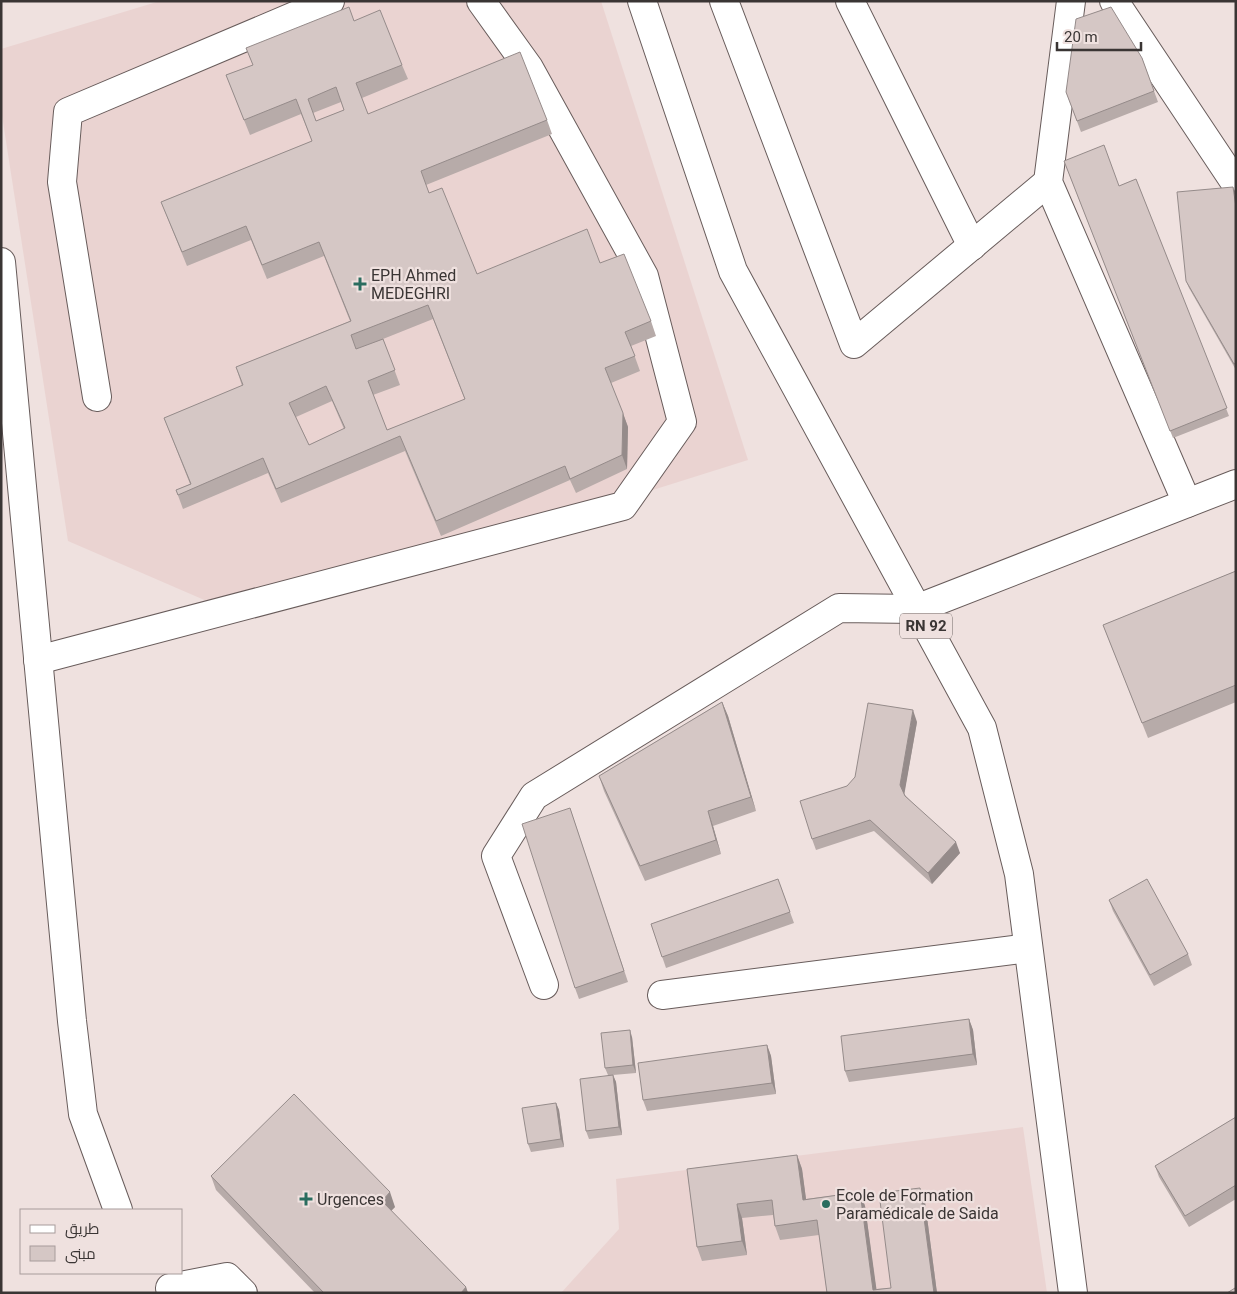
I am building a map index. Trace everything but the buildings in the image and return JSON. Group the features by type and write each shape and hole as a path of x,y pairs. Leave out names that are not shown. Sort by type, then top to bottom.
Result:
{"street":[{"path":"97,397 62,182 68,112 330,1"},
{"path":"38,660 623,506 682,422 644,276 529,68 481,1"},
{"name":"RN 92","path":"642,1 733,271 982,728 1018,874 1073,1293"},
{"path":"724,1 854,344 1048,182"},
{"path":"850,1 972,246"},
{"path":"1105,1 1071,5 1048,182 1187,503"},
{"path":"1114,1 1236,184"},
{"path":"1,262 72,1021 83,1114 118,1209"},
{"path":"544,985 496,856 534,796 840,608 916,609 1236,484"},
{"path":"662,996 1028,948"},
{"path":"168,1285 227,1277 243,1293"}],"shaded area":[{"name":"EPH Ahmed MEDEGHRI","path":"160,1 601,1 748,460 246,618 68,541 1,109 1,49"},
{"name":"Ecole de Formation Paramédicale de Saida","path":"1023,1127 1047,1293 561,1293 619,1229 616,1179"}],"place":[{"name":"EPH Ahmed MEDEGHRI","path":"360,284"},
{"name":"Urgences","path":"306,1199"},
{"name":"Ecole de Formation Paramédicale de Saida","path":"826,1204"}]}
